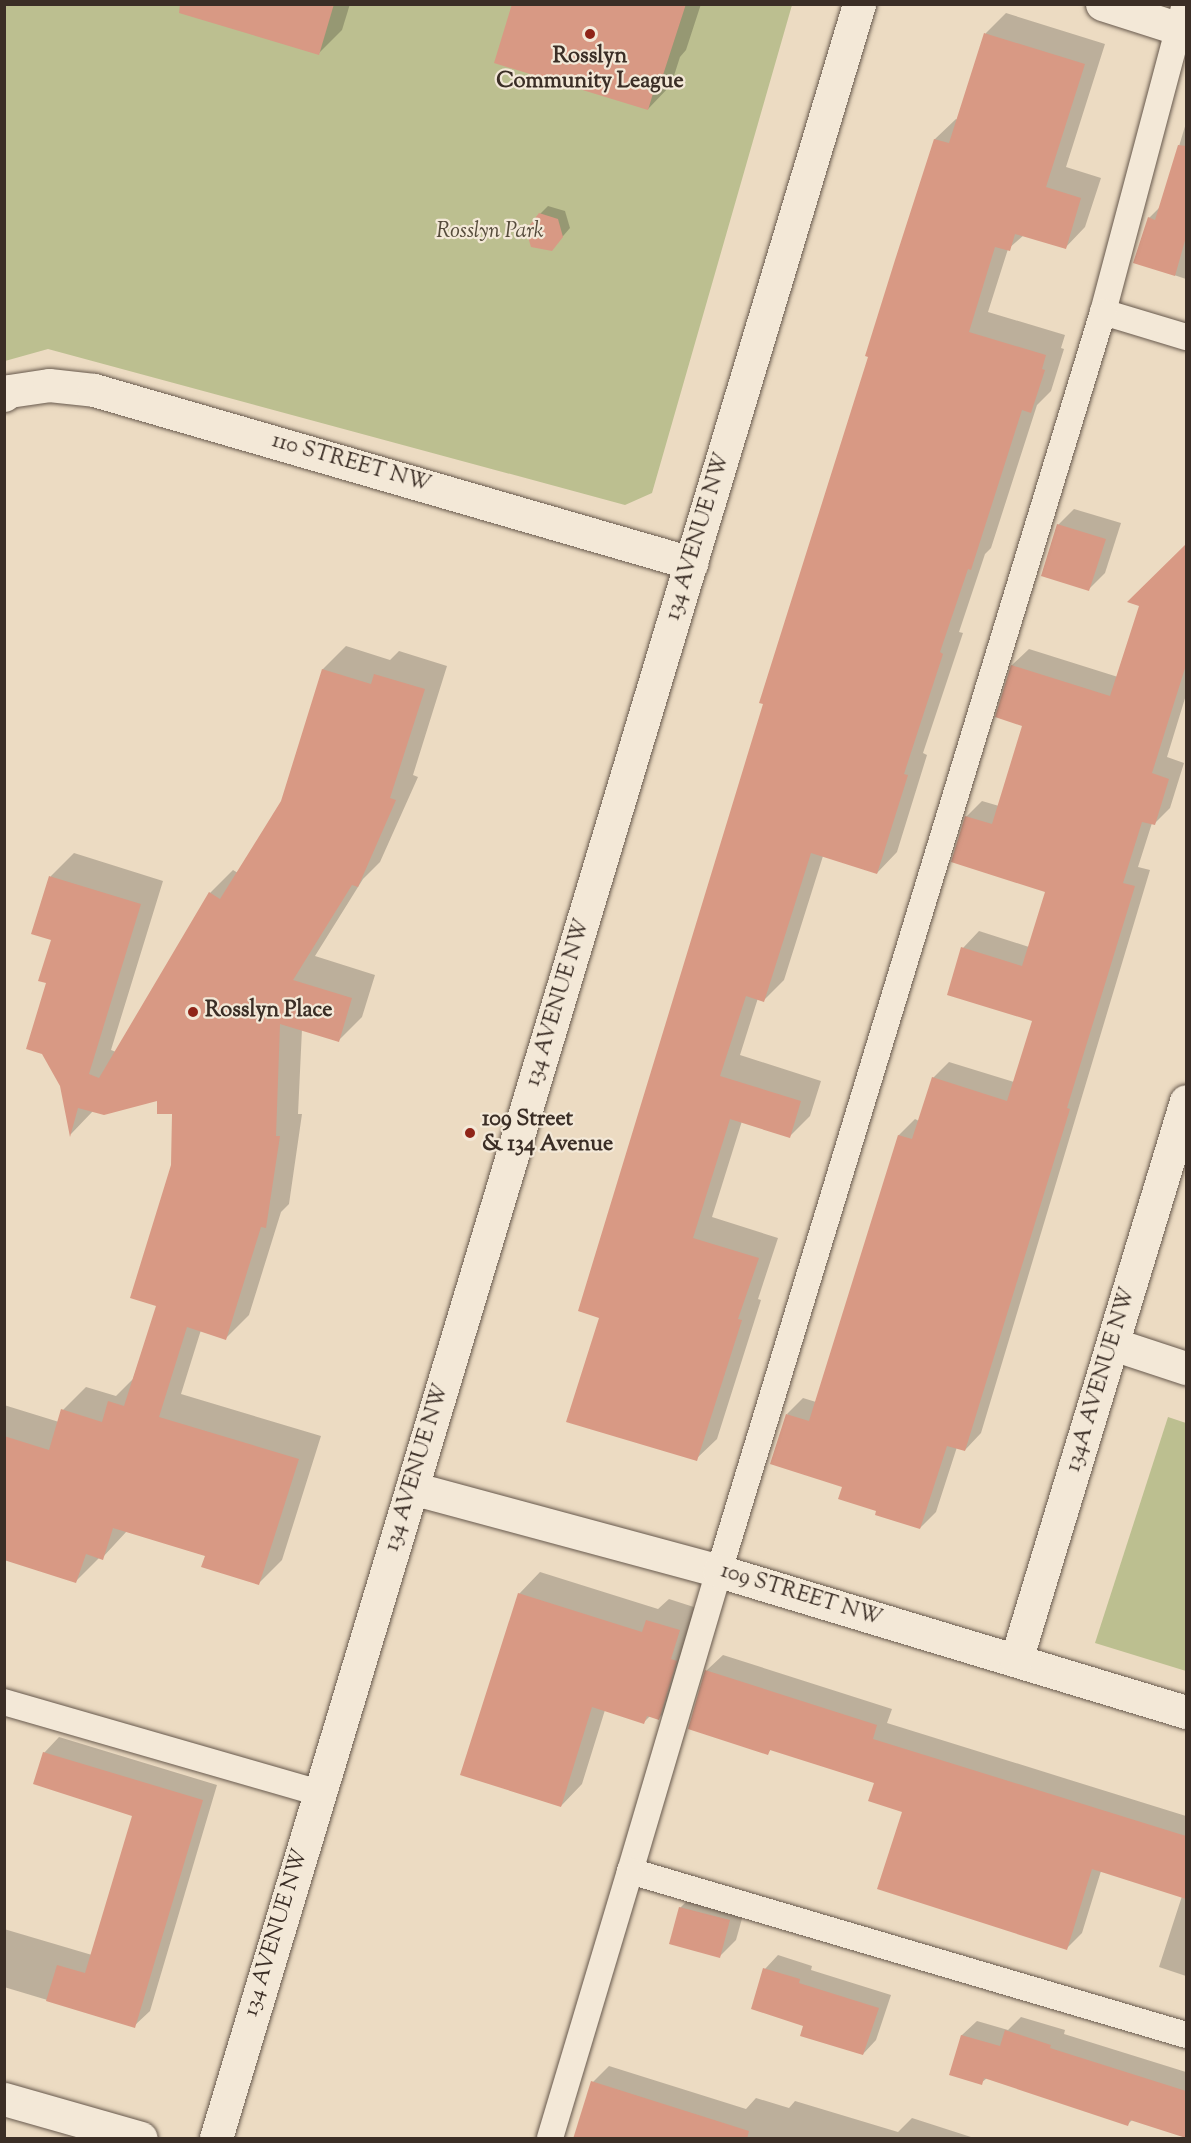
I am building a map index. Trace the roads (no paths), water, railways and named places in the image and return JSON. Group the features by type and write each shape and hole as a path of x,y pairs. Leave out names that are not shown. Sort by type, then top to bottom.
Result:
{"street":[{"name":"134 AVENUE NW","path":"216,2139 859,4"},
{"path":"1102,4 1183,21"},
{"name":"110 STREET NW","path":"7,393 49,385 94,390 691,563"},
{"name":"134A AVENUE NW","path":"1016,1660 1186,1101"},
{"path":"1113,1344 1186,1368"},
{"name":"109 STREET NW","path":"412,1488 719,1571 1186,1712"},
{"path":"4,2099 141,2139"}],"lane":[{"path":"550,2139 719,1571 1103,312 1183,21"},
{"path":"1103,312 1186,337"},
{"path":"4,1702 319,1793"},
{"path":"630,1871 1186,2035"}],"place":[{"name":"Rosslyn Community League","path":"590,34"},
{"name":"Rosslyn Place","path":"193,1012"},
{"name":"109 Street & 134 Avenue","path":"470,1133"}],"park label":[{"name":"Rosslyn Park","path":"490,233"}]}
